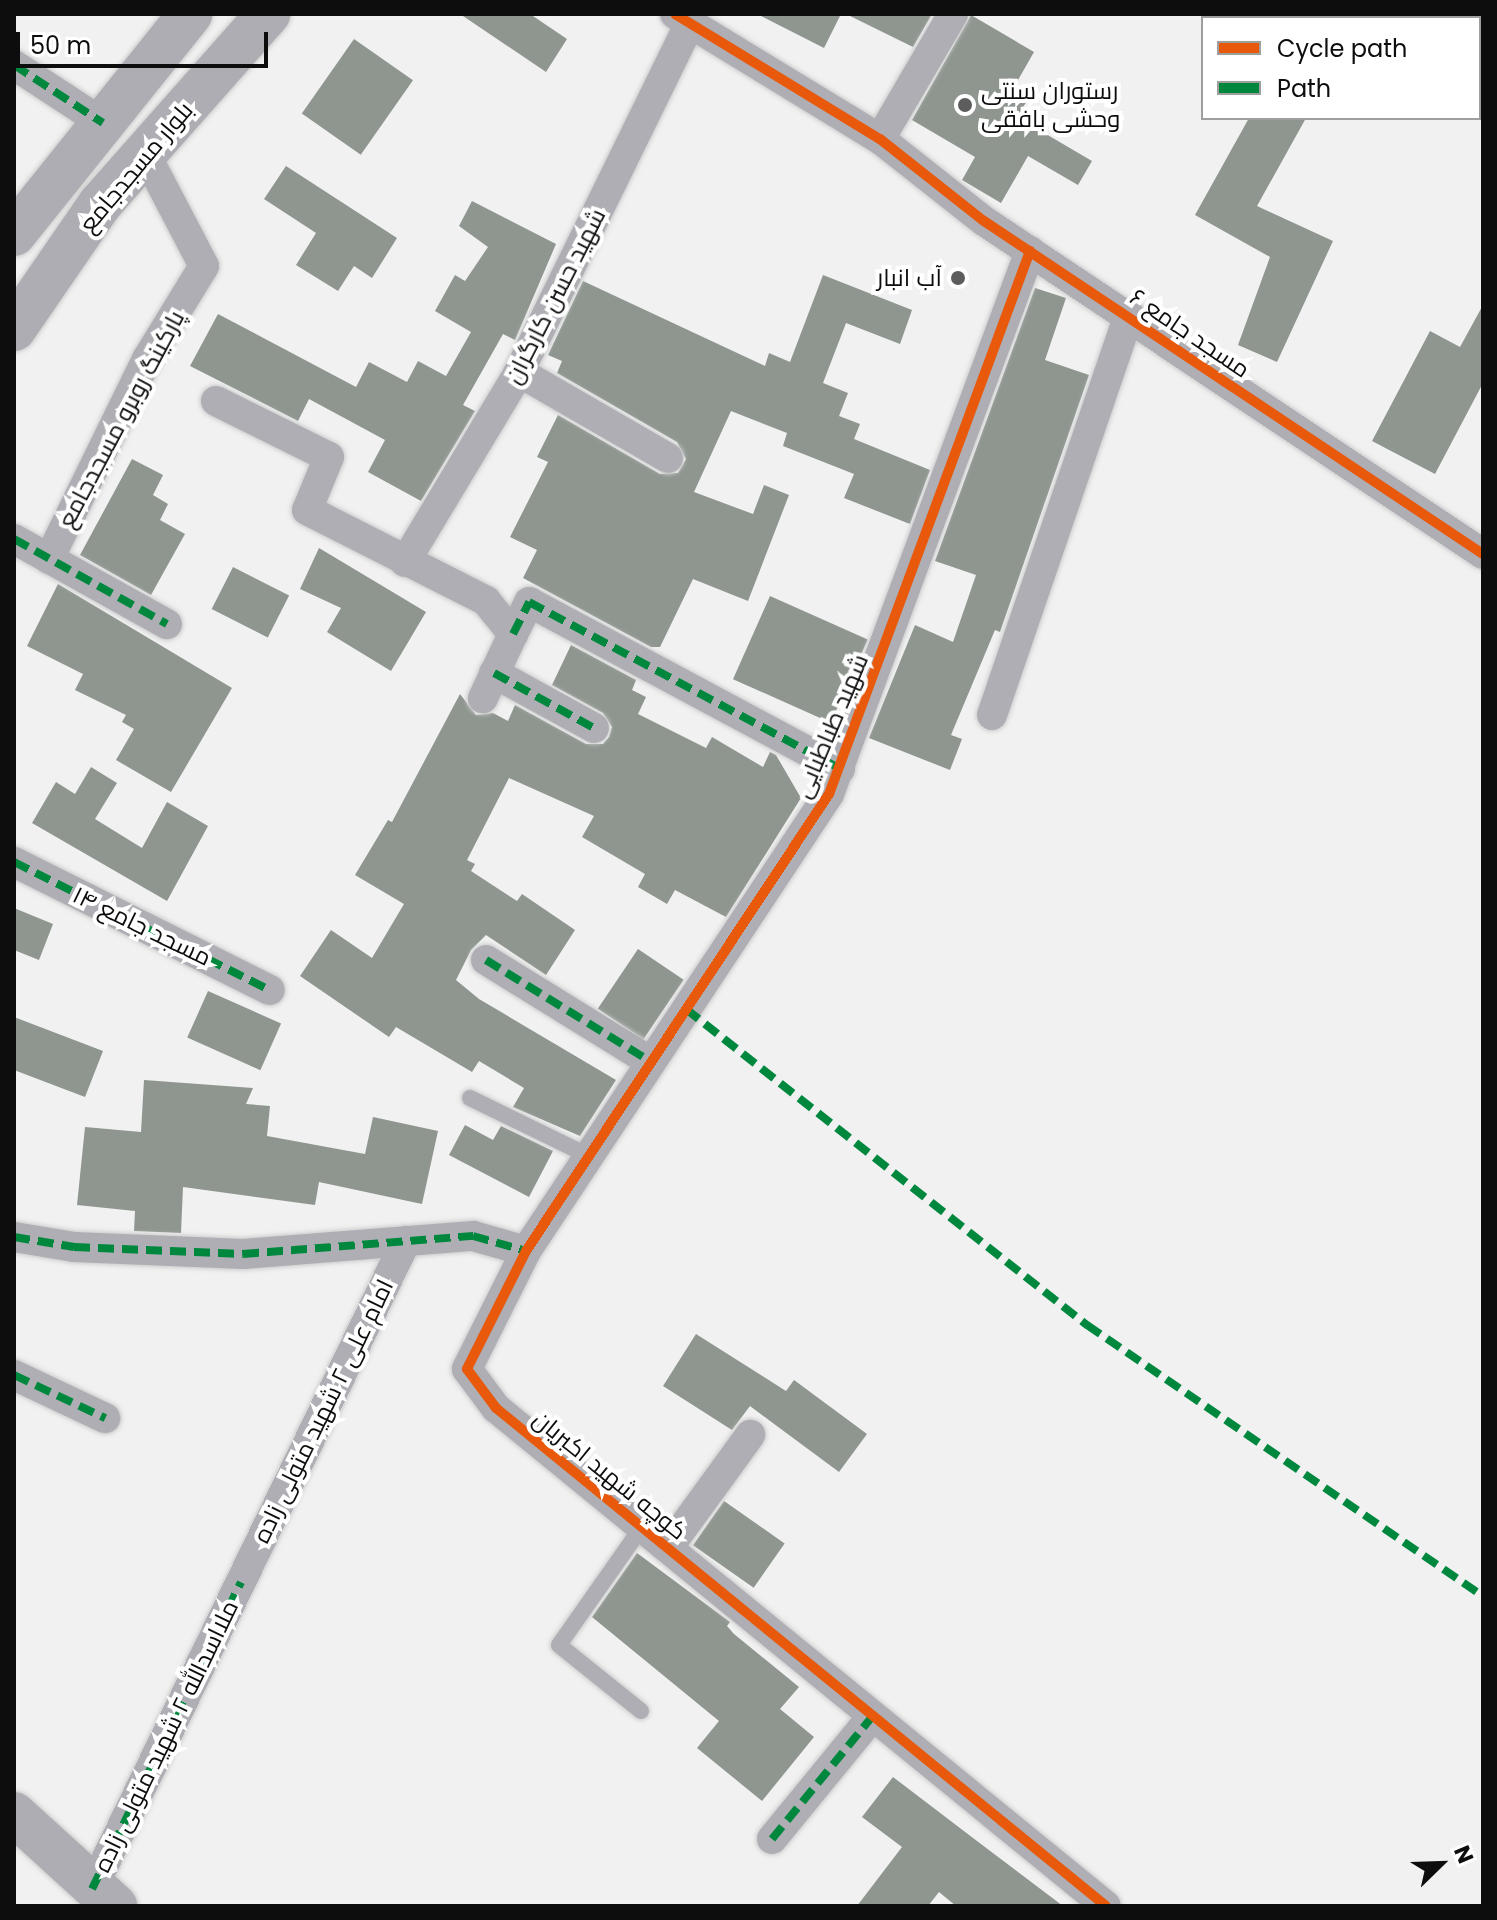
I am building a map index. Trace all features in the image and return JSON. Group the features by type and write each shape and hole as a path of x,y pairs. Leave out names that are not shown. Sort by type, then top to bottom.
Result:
{"main road":[{"path":"14,234 190,14"},
{"name":"بلوار مسجدجامع","path":"14,329 100,204 268,14"},
{"path":"14,1814 103,1898"}],"street":[{"path":"880,139 953,14"},
{"name":"مسجد جامع ۶","path":"683,18 880,139 1030,251 1483,554"},
{"name":"شهید حسن کارگران","path":"405,562 519,372 683,18"},
{"path":"14,65 103,123"},
{"name":"پارکینگ روبرو مسجدجامع","path":"49,559 147,359 204,266 145,153"},
{"name":"شهید طباطبایی","path":"526,1251 829,794 1030,251"},
{"path":"992,715 1129,315"},
{"path":"519,372 668,458"},
{"path":"216,401 329,457 307,510 486,601 513,634"},
{"path":"14,539 167,624"},
{"path":"594,728 488,686 529,602 840,769"},
{"name":"مسجد جامع ۱۴","path":"17,872 270,990"},
{"path":"486,960 651,1062"},
{"path":"14,1237 74,1247 243,1254 473,1236 526,1251"},
{"name":"امام علی ۲ شهید متولی زاده","path":"241,1582 406,1241"},
{"name":"کوچه شهید اکبریان","path":"526,1251 467,1369 496,1408 871,1718 1106,1906"},
{"path":"14,1375 105,1418"},
{"path":"668,1548 750,1435"},
{"name":"ملااسدالله ۲ شهید متولی زاده","path":"103,1898 241,1582"},
{"path":"772,1839 871,1718"}],"lane":[{"path":"470,1098 589,1156"},
{"path":"641,1711 559,1645 642,1527"}],"building":[{"path":"460,14 530,14 567,39 546,72"},
{"path":"757,14 841,14 824,48"},
{"path":"846,14 932,14 913,47"},
{"path":"971,15 1034,52 1014,87 1030,96 1017,117 1092,161 1078,185 1028,156 1001,203 962,180 975,157 912,120"},
{"path":"354,39 413,80 361,155 302,114"},
{"path":"1248,120 1305,120 1257,206 1333,241 1277,362 1238,345 1270,257 1195,215"},
{"path":"286,166 397,238 372,278 354,266 338,291 296,265 316,233 264,199"},
{"path":"472,201 556,244 515,340 503,334 463,405 475,411 421,501 368,472 385,440 309,399 298,421 190,366 218,314 356,387 369,362 407,382 418,361 446,376 471,332 435,311 455,275 465,281 488,247 459,226"},
{"path":"823,275 912,310 900,344 846,323 823,383 848,393 839,416 860,424 854,439 930,470 910,524 844,498 854,474 783,446 787,433 731,411 694,492 753,514 764,485 789,495 748,601 693,579 660,647 651,647 523,578 537,550 510,537 548,462 537,457 558,415 660,474 678,473 686,459 677,442 557,373 562,361 548,355 583,281 765,366 769,353 790,362"},
{"path":"1035,288 1066,298 1045,360 1089,375 1000,632 995,630 951,735 962,739 950,770 869,738 915,625 953,642 976,575 935,561"},
{"path":"1483,305 1483,383 1435,474 1372,441 1430,331 1460,347"},
{"path":"132,459 163,475 153,495 168,504 160,520 185,534 151,595 80,555"},
{"path":"319,548 426,612 391,671 327,632 341,608 300,589"},
{"path":"233,567 289,596 268,637 212,609"},
{"path":"58,584 232,688 171,792 116,760 134,729 122,722 126,715 75,690 83,674 27,646"},
{"path":"770,596 868,640 831,723 733,679"},
{"path":"571,645 636,680 632,690 646,697 638,714 706,748 712,737 763,767 770,752 776,755 801,798 726,917 675,890 667,904 638,887 645,874 582,837 594,816 509,778 467,860 475,864 471,871 517,901 522,894 575,930 546,975 486,935 471,950 456,980 479,999 616,1080 580,1136 513,1107 524,1088 479,1061 472,1072 396,1027 389,1037 300,976 331,930 372,958 404,904 355,875 388,820 392,822 460,694 476,715 493,713 508,721 515,705 586,744 603,744 609,737 612,727 603,713 552,685"},
{"path":"91,767 117,783 95,819 142,848 167,802 208,826 167,901 32,823 56,782 75,794"},
{"path":"14,908 53,924 39,960 14,950"},
{"path":"638,949 684,980 643,1039 598,1009"},
{"path":"208,991 281,1024 260,1070 187,1038"},
{"path":"14,1017 103,1051 85,1097 14,1070"},
{"path":"144,1080 253,1088 246,1104 270,1106 267,1136 365,1154 373,1117 438,1131 422,1204 319,1182 315,1205 183,1187 181,1233 134,1231 135,1211 77,1205 85,1127 141,1132"},
{"path":"465,1125 493,1140 501,1126 553,1151 529,1197 449,1155"},
{"path":"696,1334 786,1391 794,1380 867,1434 839,1472 750,1406 732,1430 663,1386"},
{"path":"724,1501 785,1543 754,1588 693,1545"},
{"path":"637,1553 730,1622 727,1626 734,1634 799,1687 780,1709 814,1737 762,1801 697,1748 719,1721 592,1617"},
{"path":"893,1777 1063,1906 956,1906 939,1892 928,1906 857,1906 902,1847 862,1817"}],"marked path":[{"path":"14,65 103,123"},
{"path":"14,539 167,624"},
{"path":"513,634 529,602 840,769"},
{"path":"494,673 594,728"},
{"path":"14,862 270,990"},
{"path":"486,960 651,1062"},
{"path":"686,1009 1087,1325 1483,1596"},
{"path":"14,1237 74,1247 243,1254 473,1236 526,1251"},
{"path":"14,1375 105,1418"},
{"path":"92,1889 241,1582"},
{"path":"772,1839 871,1718"}],"cycle path":[{"path":"675,14 880,139 984,221 1483,554"},
{"path":"1030,251 829,794 526,1251 467,1369 496,1408 1106,1906"}],"place":[{"name":"رستوران سنتی وحشی بافقی","path":"965,105"},
{"name":"آب انبار","path":"958,278"}]}
